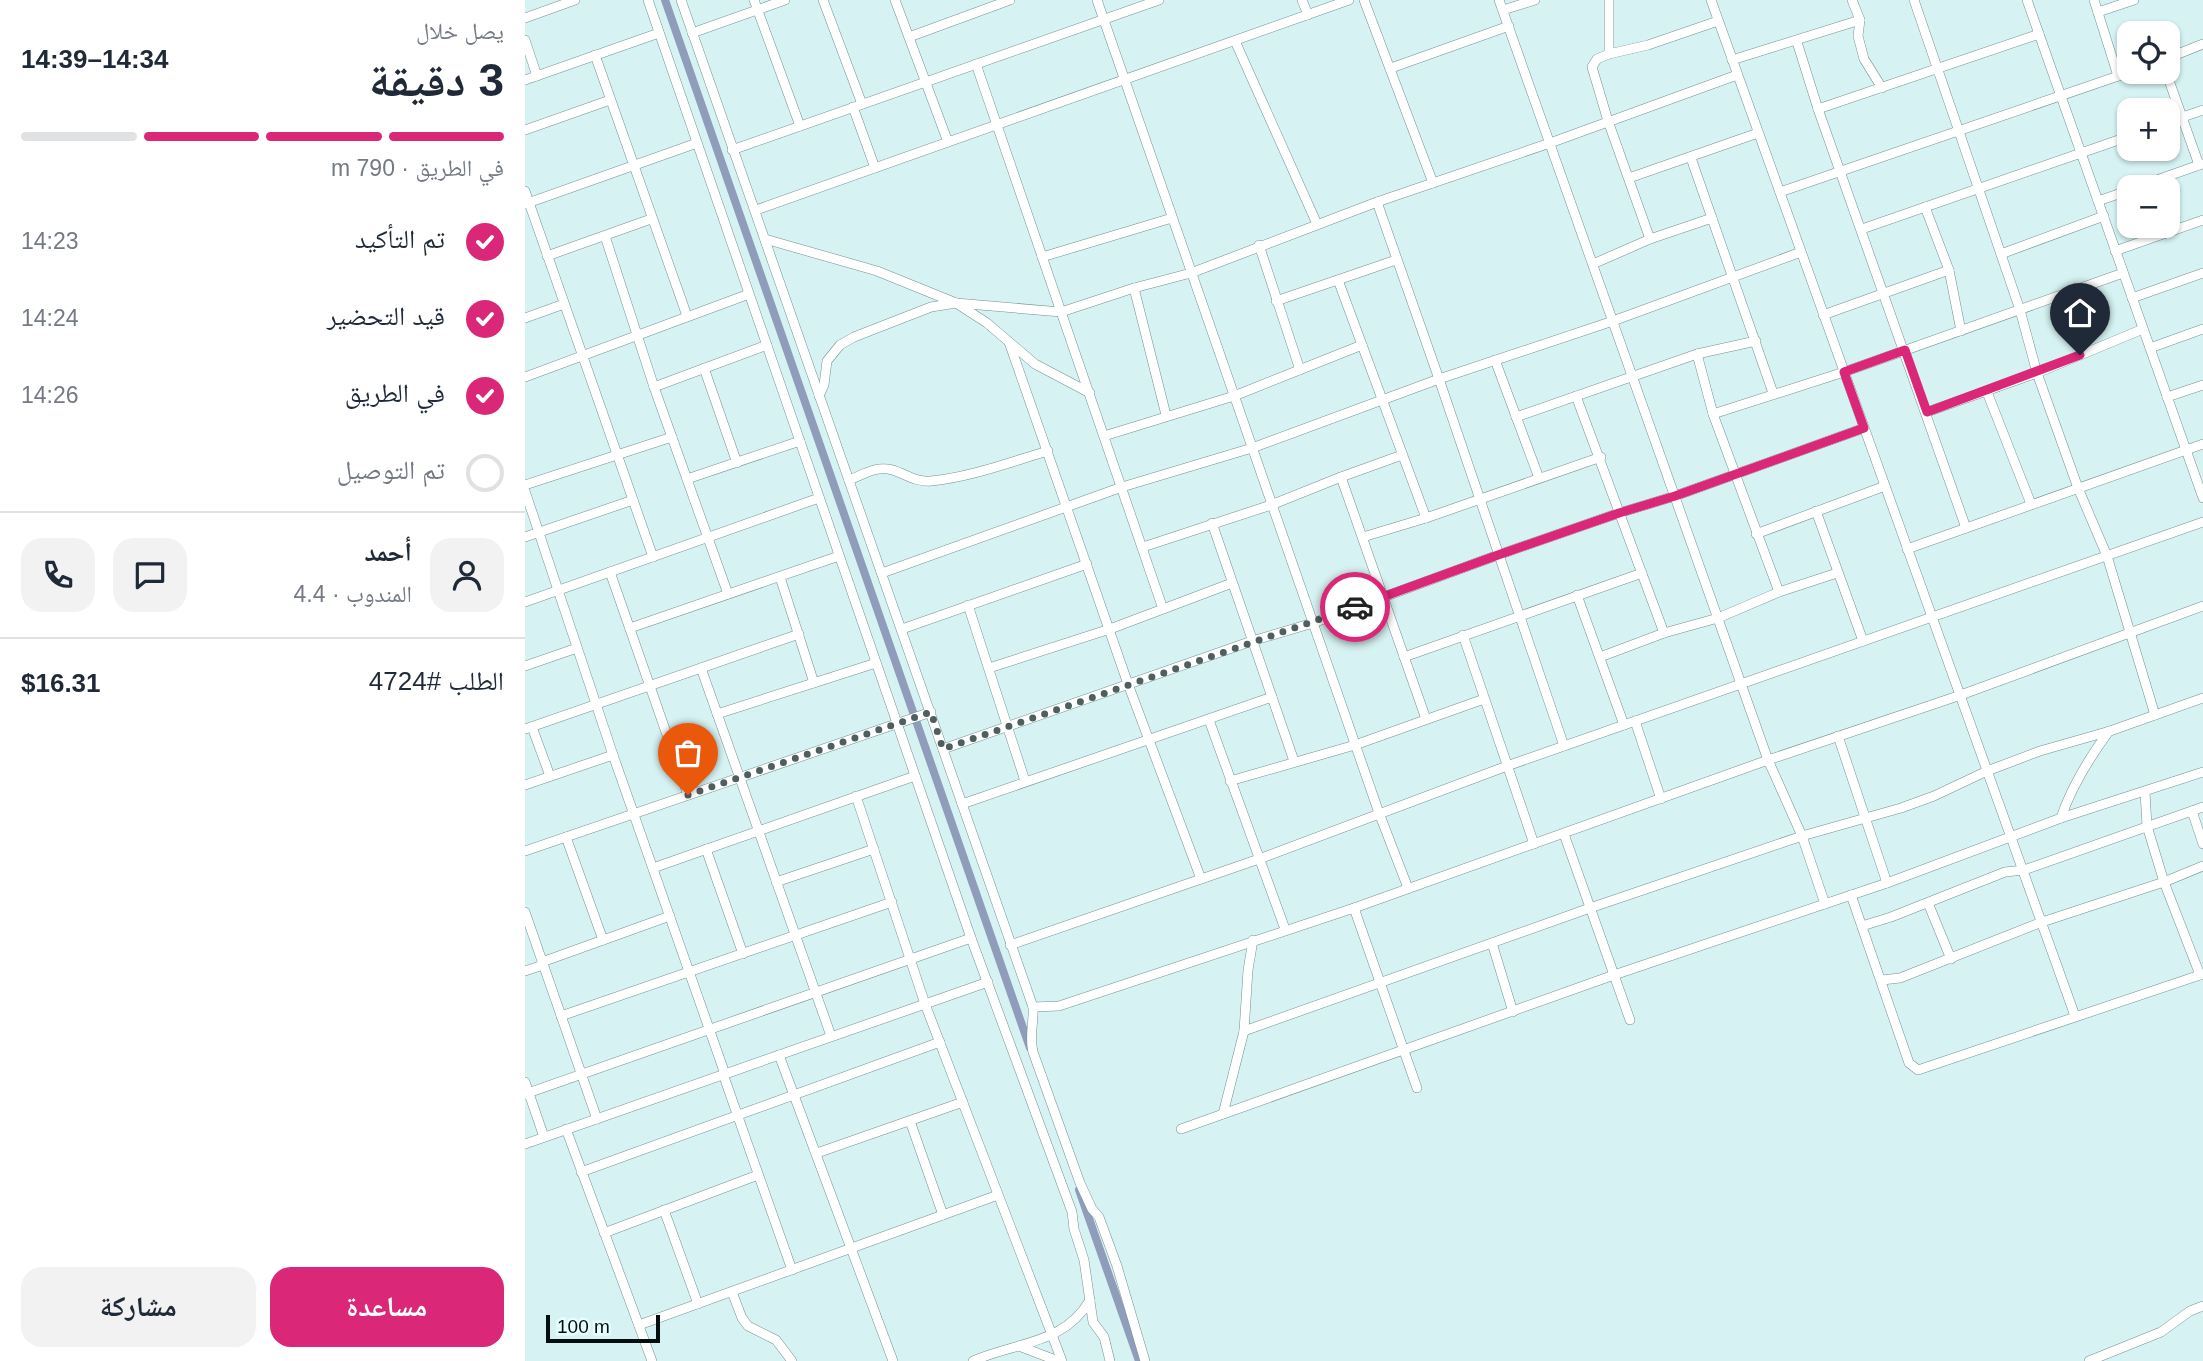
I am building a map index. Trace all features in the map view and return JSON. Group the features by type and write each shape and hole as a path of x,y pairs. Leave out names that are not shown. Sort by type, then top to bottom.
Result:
{"street":[{"path":"525,18 575,0"},
{"path":"647,0 876,663 901,720 915,776 971,937 1072,1213 1084,1260 1093,1322 1104,1337 1110,1361"},
{"path":"681,0 902,629 926,713 943,749 1033,1007 1033,1052 1080,1183 1092,1209 1099,1217 1117,1266 1145,1361"},
{"path":"692,33 756,5 785,0"},
{"path":"823,0 875,168"},
{"path":"895,0 948,142"},
{"path":"909,37 1010,0"},
{"path":"1097,0 1355,745 1408,888"},
{"path":"732,150 1159,0"},
{"path":"1302,0 1308,15"},
{"path":"756,210 1349,0"},
{"path":"1364,0 1433,183"},
{"path":"1499,0 1768,760 1802,836 1825,904"},
{"path":"1503,10 1535,0"},
{"path":"1609,0 1609,54"},
{"path":"1711,0 2075,1016"},
{"path":"1852,0 1860,20 1859,36 1864,60 1882,88"},
{"path":"1914,0 2020,310 2037,373 2078,488 2107,556 2155,715"},
{"path":"2027,0 2203,498"},
{"path":"2094,0 2117,73"},
{"path":"2098,12 2134,0"},
{"path":"756,5 800,126"},
{"path":"1732,60 1860,20"},
{"path":"1650,239 1592,67 1597,59 1609,54 1648,45 1718,21"},
{"path":"1391,68 1509,26"},
{"path":"525,80 659,33"},
{"path":"1818,109 2039,34"},
{"path":"525,40 537,76"},
{"path":"1235,41 1317,224"},
{"path":"1797,41 1818,109 1966,528"},
{"path":"2180,53 2203,44"},
{"path":"595,55 687,316"},
{"path":"976,64 1163,609"},
{"path":"818,396 824,385 827,361 840,345 921,310 955,303 1062,312 1134,288 1191,273 1377,202 1737,75"},
{"path":"1780,192 2117,76"},
{"path":"2170,84 2201,165 2172,175"},
{"path":"525,130 610,100"},
{"path":"2182,118 2203,110"},
{"path":"1629,178 1758,134"},
{"path":"1862,229 2117,141"},
{"path":"527,204 697,143"},
{"path":"1692,158 1773,393"},
{"path":"525,191 527,204 653,557"},
{"path":"2098,201 2117,194"},
{"path":"1377,202 1564,746"},
{"path":"1924,207 1949,270 1961,331"},
{"path":"2001,254 2104,216"},
{"path":"1042,257 1172,218"},
{"path":"1593,264 1650,239 1712,218"},
{"path":"547,256 651,219"},
{"path":"2115,251 2203,219"},
{"path":"605,236 654,387 728,594"},
{"path":"765,239 877,271 955,303 987,323 1035,364 1090,393"},
{"path":"1259,245 1300,370"},
{"path":"882,573 1122,487 1252,448 1495,359 1613,321 1801,252"},
{"path":"1276,302 1397,260"},
{"path":"1823,314 1949,270"},
{"path":"1713,414 1844,372 2123,273"},
{"path":"2132,298 2203,273"},
{"path":"1338,280 1426,518"},
{"path":"1134,288 1166,415"},
{"path":"525,377 748,294"},
{"path":"525,318 564,304"},
{"path":"1927,412 2037,373 2143,329"},
{"path":"2150,348 2203,329"},
{"path":"1515,417 1697,354 1756,341"},
{"path":"1009,342 1128,684 1201,879"},
{"path":"654,387 767,345"},
{"path":"1104,436 1234,396 1362,345"},
{"path":"1697,354 1713,414 1779,592"},
{"path":"1495,359 1539,478"},
{"path":"703,368 737,463"},
{"path":"2167,397 2203,385"},
{"path":"1987,392 2031,504"},
{"path":"1576,396 1601,457 1664,633"},
{"path":"943,749 1252,641 1313,623 1498,555 1675,496 1864,428"},
{"path":"525,485 672,437"},
{"path":"687,479 800,441"},
{"path":"1907,549 2203,444"},
{"path":"849,480 878,469 887,469 916,481 934,481 1048,452"},
{"path":"1143,547 1272,505 1402,455"},
{"path":"1363,537 1601,457"},
{"path":"1341,477 1426,719"},
{"path":"1756,534 1885,486"},
{"path":"525,491 613,755 711,1031 737,1117 792,1270"},
{"path":"525,602 820,498"},
{"path":"525,537 633,500"},
{"path":"1816,511 1863,641"},
{"path":"1010,945 1259,859 1507,766 2203,522"},
{"path":"1212,523 1294,761"},
{"path":"630,628 839,556"},
{"path":"902,629 1087,564"},
{"path":"610,572 688,795"},
{"path":"1405,657 1642,573"},
{"path":"1600,657 1664,633 1718,618 1779,592 1837,573"},
{"path":"780,577 814,683"},
{"path":"989,668 1110,629 1231,583"},
{"path":"1577,595 1624,725"},
{"path":"968,605 1025,781"},
{"path":"1033,1007 1059,1006 1354,908 2203,606"},
{"path":"550,776 529,728 799,634"},
{"path":"1463,635 1534,844"},
{"path":"525,666 577,648"},
{"path":"717,714 876,663"},
{"path":"701,668 831,1037"},
{"path":"962,804 1272,697"},
{"path":"1244,1031 1590,908 1802,836 1934,796 1987,771 2040,751 2110,731 2203,698"},
{"path":"1230,780 1355,745 1484,699"},
{"path":"525,851 926,713"},
{"path":"1209,720 1285,929"},
{"path":"1635,721 1661,799"},
{"path":"2061,818 2092,756 2110,731"},
{"path":"1838,736 1887,883"},
{"path":"525,785 613,755"},
{"path":"1181,1129 1614,975 1887,883 2061,818 2203,772"},
{"path":"653,868 915,776"},
{"path":"1851,895 1909,1063 1918,1070 2201,974 2164,882 2147,826 2145,792"},
{"path":"856,796 925,1004 1060,1361"},
{"path":"1862,926 2005,873 2024,870 2203,807"},
{"path":"2192,811 2203,844"},
{"path":"1564,834 1630,1020"},
{"path":"566,837 603,940"},
{"path":"706,849 743,954"},
{"path":"776,882 874,849"},
{"path":"1882,980 1900,978 2042,922 2164,882 2203,866"},
{"path":"561,1016 892,902"},
{"path":"1928,903 1951,959"},
{"path":"1354,908 1417,1087"},
{"path":"525,912 597,1119"},
{"path":"525,971 670,916"},
{"path":"527,1093 711,1031 971,937"},
{"path":"1223,1114 1244,1031 1253,940"},
{"path":"1492,943 1513,1012"},
{"path":"525,1144 988,982"},
{"path":"581,1172 940,1042"},
{"path":"779,1055 893,1361"},
{"path":"525,1082 544,1137"},
{"path":"817,1153 963,1102"},
{"path":"910,1121 943,1215"},
{"path":"566,1129 652,1361"},
{"path":"604,1233 758,1175"},
{"path":"639,1325 853,1250 998,1195"},
{"path":"664,1210 698,1304"},
{"path":"732,1292 748,1326 776,1340 792,1361"},
{"path":"973,1361 1001,1349 1052,1335 1075,1321 1090,1300"},
{"path":"2089,1361 2161,1332 2190,1311 2203,1306"},
{"path":"1019,1346 1060,1361"}],"waterway":[{"path":"665,0 1030,1048"},
{"path":"1079,1190 1139,1361"}],"way so far":[{"path":"688,795 931,712 943,749 1355,607"}],"route":[{"path":"1355,607 1864,428 1844,372 1905,350 1927,412 2080,355"}]}
